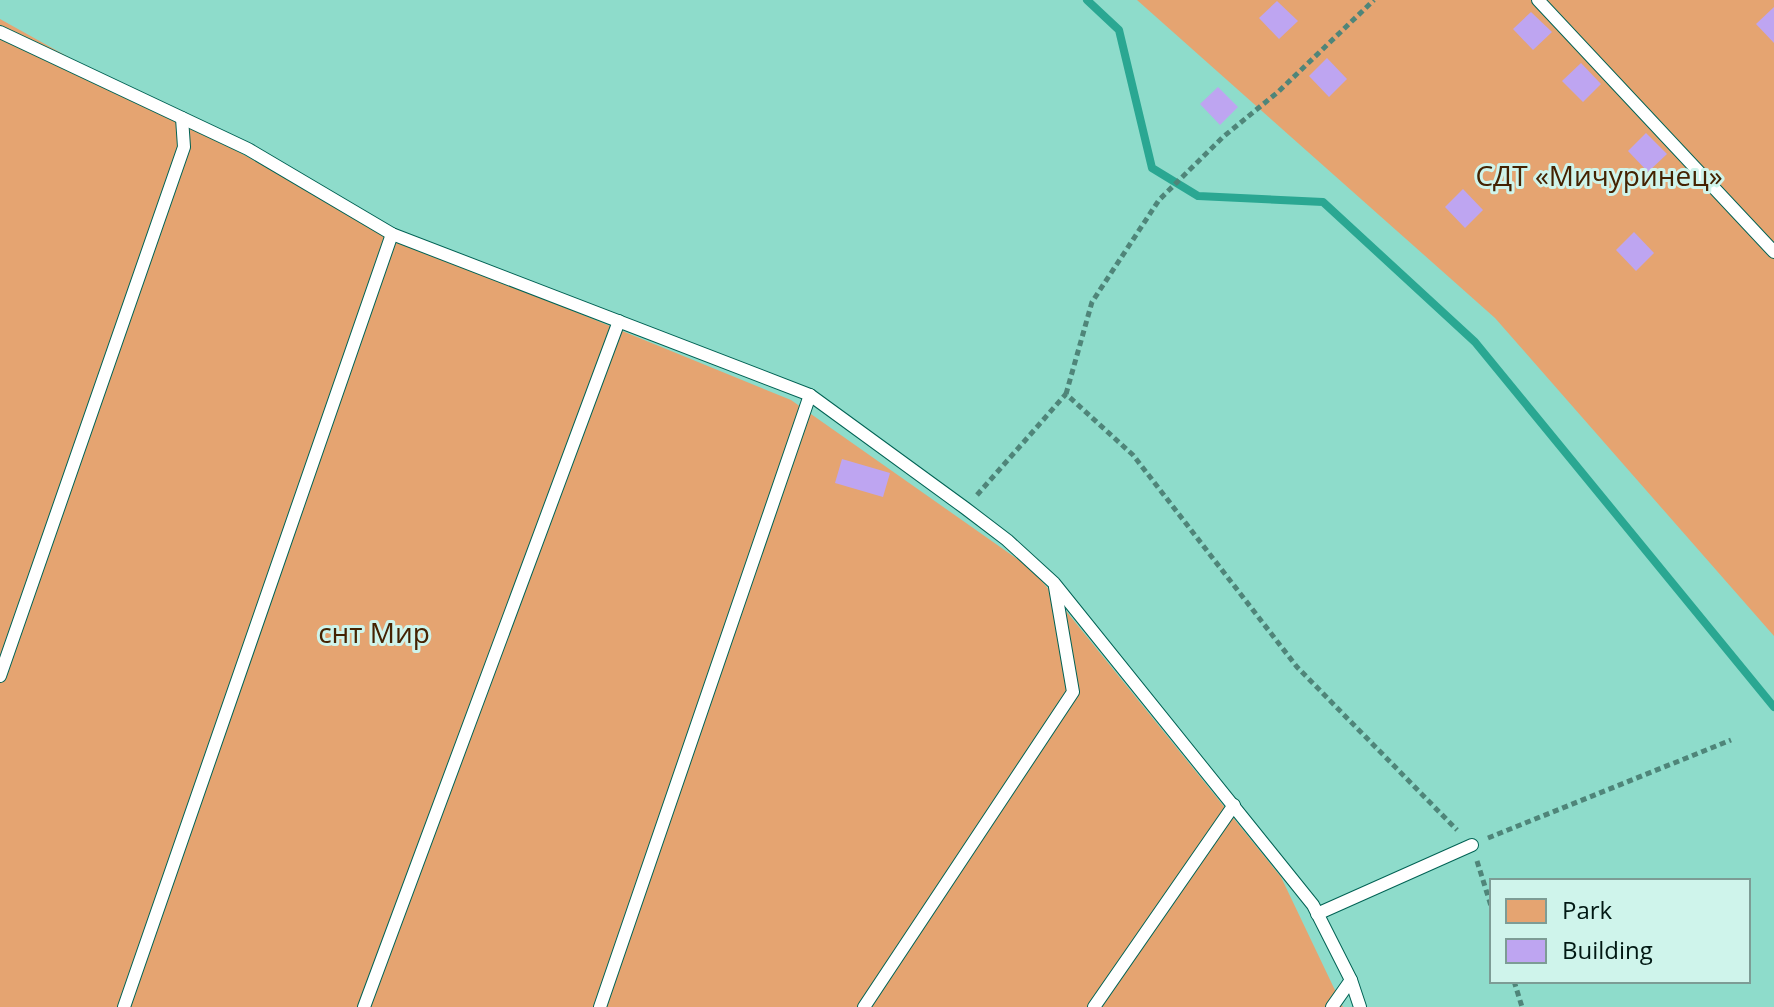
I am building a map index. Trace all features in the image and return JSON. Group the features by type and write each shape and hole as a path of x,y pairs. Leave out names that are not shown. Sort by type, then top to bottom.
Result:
{"lane":[{"path":"1538,0 1774,252"},
{"path":"0,32 248,149 392,234 810,395 1007,540 1054,583 1234,805 1317,914 1351,980 1360,1007"},
{"path":"0,676 184,147 182,118"},
{"path":"124,1007 392,234"},
{"path":"364,1007 619,321"},
{"path":"600,1007 810,395"},
{"path":"864,1007 1073,692 1054,583"},
{"path":"1094,1007 1234,805"},
{"path":"1317,914 1472,845"},
{"path":"1332,1007 1351,980"}],"path":[{"path":"965,508 1066,394 1092,302 1159,200 1192,166 1278,92 1374,0"},
{"path":"1066,394 1133,455 1297,667 1472,845 1490,903"},
{"path":"1472,845 1731,740"},
{"path":"1515,983 1522,1007"}],"green space":[{"name":"СДТ «Мичуринец»","path":"1137,0 1774,0 1774,636 1495,318"},
{"name":"снт Мир","path":"0,19 390,236 791,400 1033,570 1281,877 1343,1007 0,1007"}],"building":[{"path":"1277,1 1298,21 1279,39 1259,18"},
{"path":"1774,7 1774,43 1756,24"},
{"path":"1531,12 1552,32 1533,50 1513,29"},
{"path":"1327,58 1347,79 1329,97 1309,76"},
{"path":"1581,63 1601,84 1583,102 1562,81"},
{"path":"1218,87 1238,107 1220,125 1200,104"},
{"path":"1646,133 1667,154 1648,172 1628,151"},
{"path":"1463,189 1483,210 1465,228 1445,207"},
{"path":"1634,232 1654,253 1636,271 1616,250"},
{"path":"842,459 890,473 883,497 835,483"}],"waterway":[{"path":"1087,0 1119,30 1152,168 1198,196 1323,202 1475,342 1774,707"}]}
